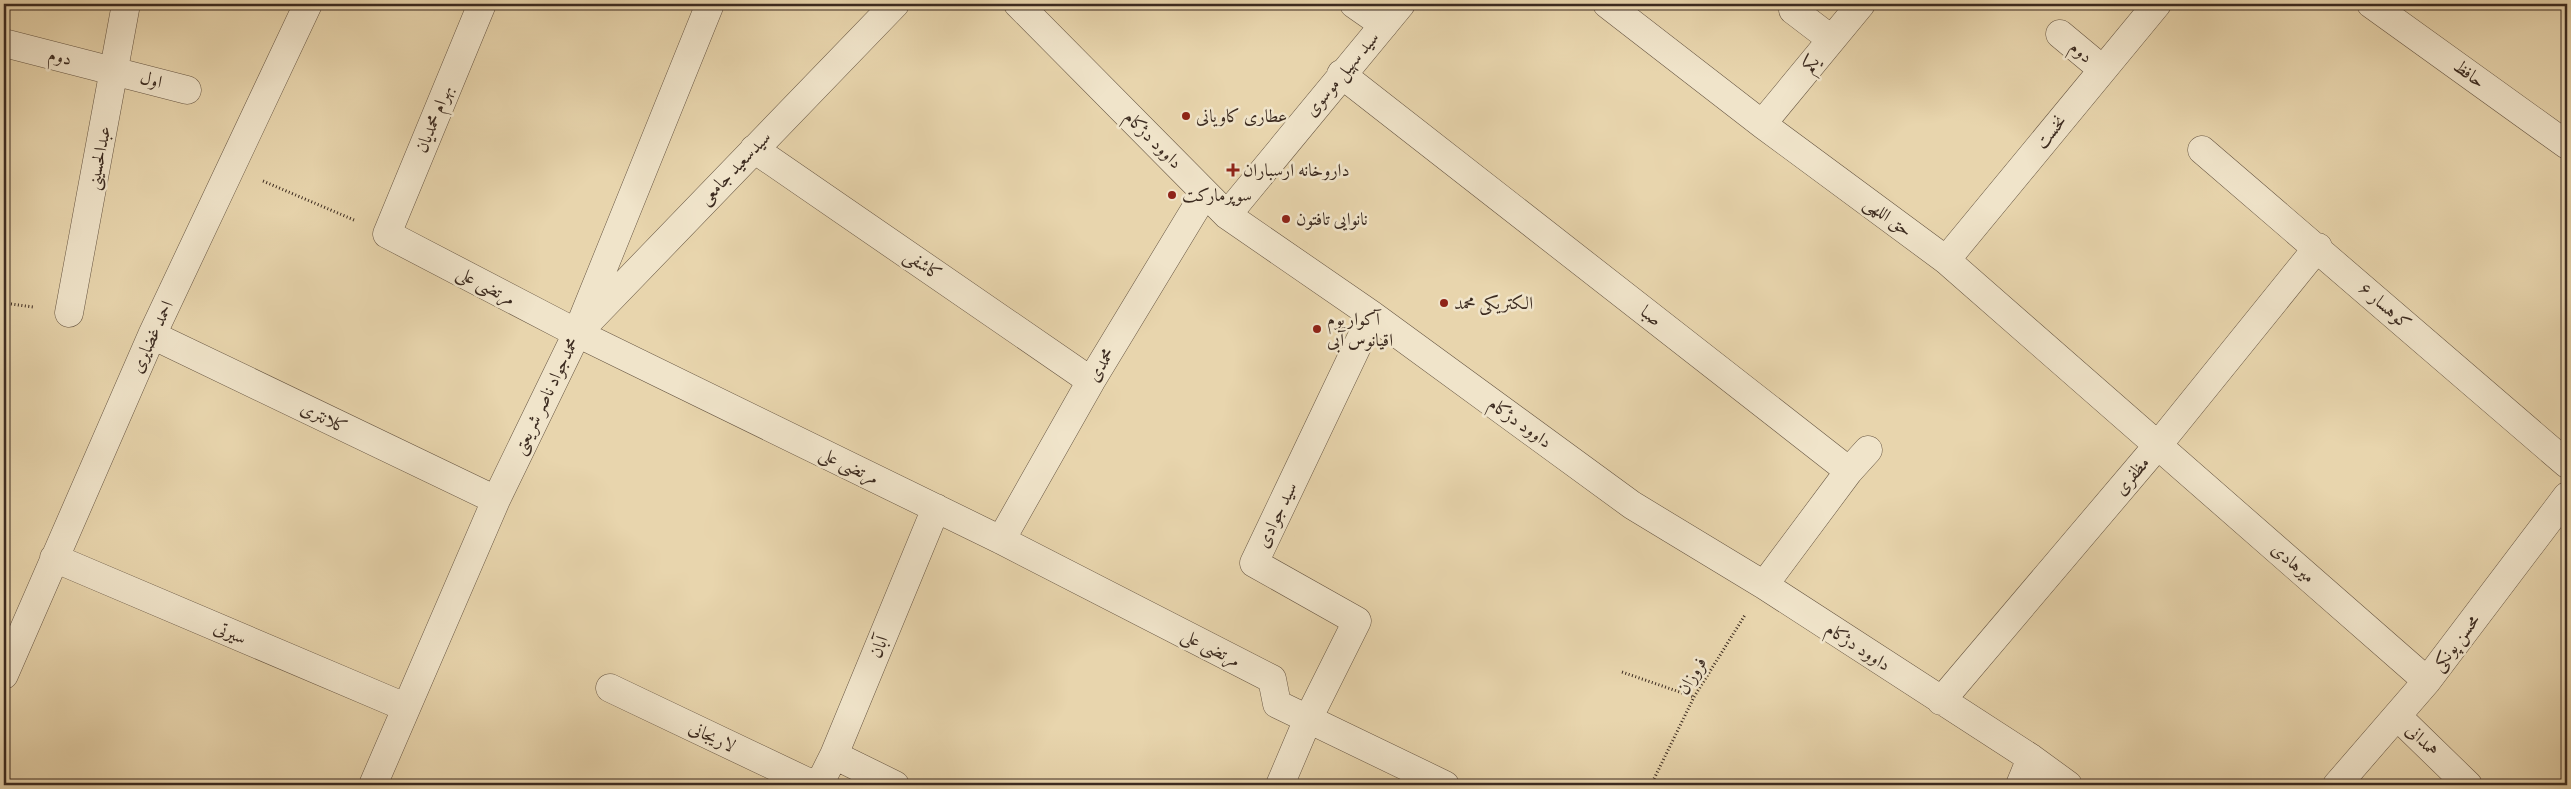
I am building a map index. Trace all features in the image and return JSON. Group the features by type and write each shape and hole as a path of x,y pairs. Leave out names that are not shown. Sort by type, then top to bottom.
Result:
{"street":[{"name":"عبدالحسینی","path":"70,313 126,4"},
{"name":"احمد غضایری","path":"4,675 152,335 308,4"},
{"name":"بهرام محمدیان","path":"387,234 482,4"},
{"name":"محمدجواد ناصر شریعتی","path":"373,785 496,500 577,333 710,4"},
{"name":"سیدسعید جامعی","path":"577,333 895,4"},
{"name":"داوود دژکام","path":"1018,4 1227,215 1372,315 1632,505 1764,585 2031,758 2068,785"},
{"path":"1354,4 1384,25"},
{"name":"سید سهیل موسوی","path":"1227,215 1400,4"},
{"name":"حق اللهی","path":"1606,4 1762,124 1946,260 2158,445"},
{"name":"یکم","path":"1762,124 1860,4"},
{"name":"نخست","path":"1946,260 2157,4"},
{"name":"حافظ","path":"2371,4 2567,145"},
{"path":"1793,10 1831,39"},
{"name":"دوم","path":"2060,34 2102,69"},
{"name":"دوم","path":"4,43 115,71"},
{"name":"اول","path":"115,71 187,90"},
{"name":"صبا","path":"1341,74 1849,471"},
{"name":"کاشفی","path":"754,149 1091,381"},
{"name":"کوهسار ۶","path":"2202,150 2318,247 2567,464"},
{"name":"محمدی","path":"1001,540 1091,381 1205,193"},
{"name":"مرتضی علی","path":"387,234 577,333 1001,540 1272,679 1277,704 1444,785"},
{"name":"مظفری","path":"1941,701 2158,445 2318,247"},
{"name":"سید جوادی","path":"1308,719 1357,621 1254,563 1372,315"},
{"name":"کلانتری","path":"152,335 496,500"},
{"name":"میرهادی","path":"2158,445 2427,681"},
{"path":"1764,585 1849,471 1868,450"},
{"name":"محسن پونکی","path":"2337,785 2427,681 2564,505"},
{"name":"آبان","path":"819,785 834,755 936,508"},
{"name":"سیرتی","path":"54,558 405,708"},
{"name":"لاریجانی","path":"610,688 814,785"},
{"name":"همدانی","path":"2397,716 2468,785"},
{"path":"1280,785 1308,719"},
{"path":"834,755 895,785"},
{"path":"2020,785 2031,758"}],"path":[{"path":"232,167 387,234"},
{"name":"فروزان","path":"1651,785 1694,697 1764,585"},
{"path":"1622,672 1694,697"}],"place":[{"name":"عطاری کاویانی","path":"1186,116"},
{"name":"داروخانه ارسباران","path":"1233,170"},
{"name":"سوپرمارکت","path":"1172,195"},
{"name":"نانوایی تافتون","path":"1286,219"},
{"name":"الکتریکی محمد","path":"1444,303"},
{"name":"آکواریوم اقیانوس آبی","path":"1317,329"}]}
